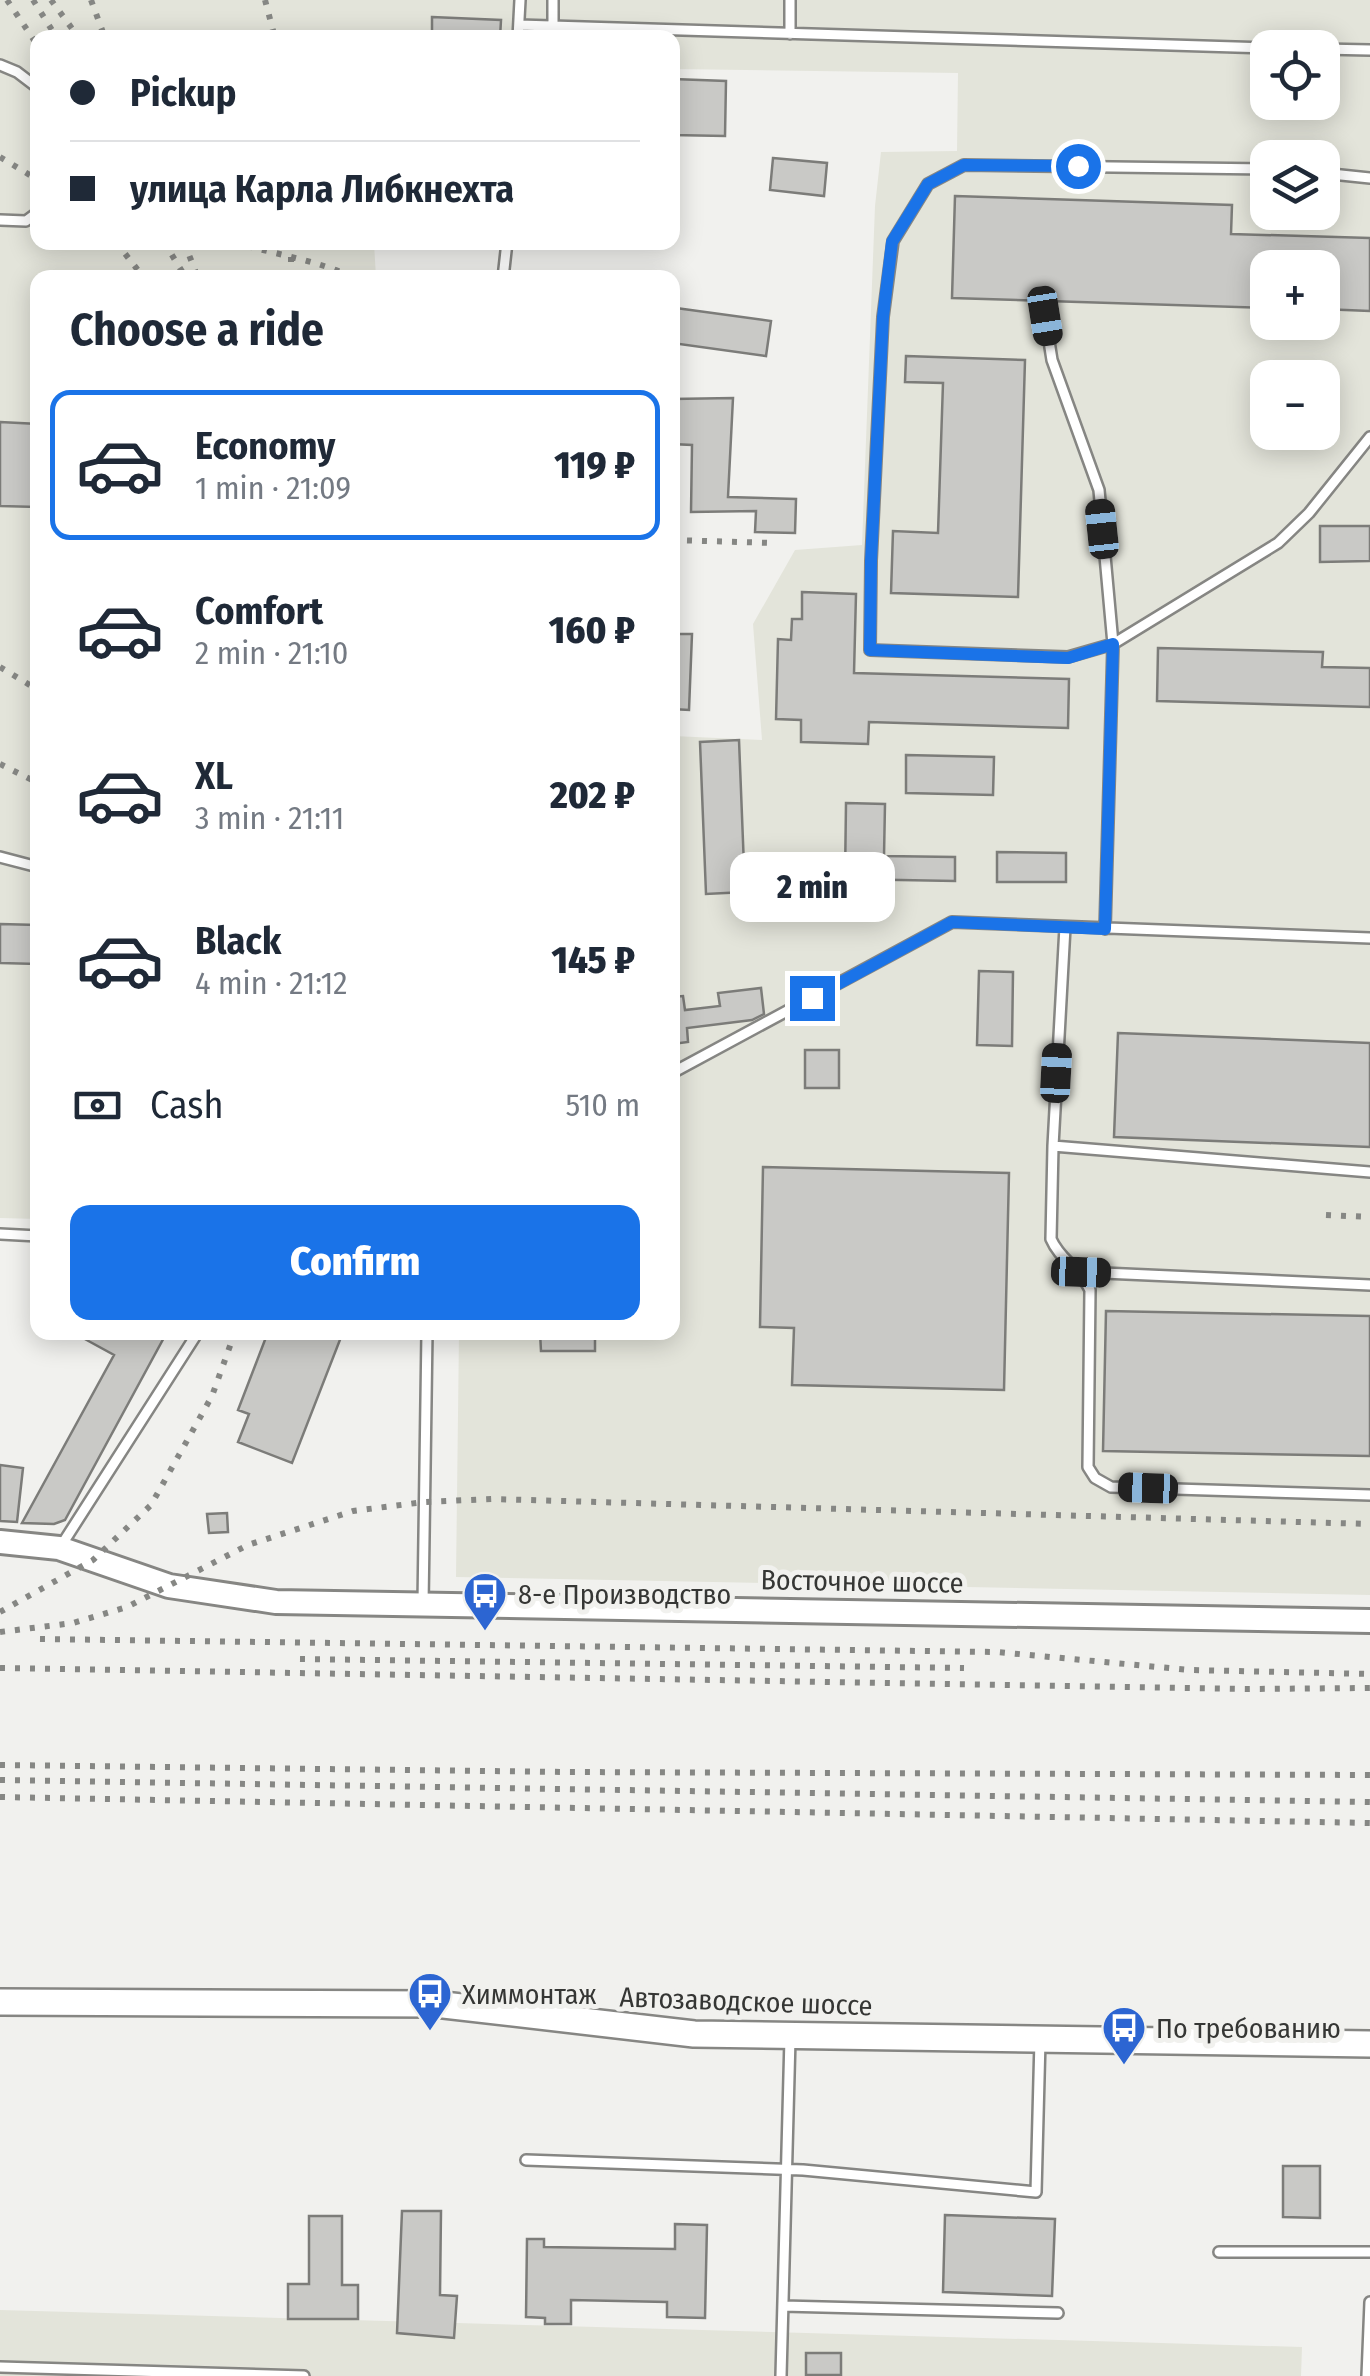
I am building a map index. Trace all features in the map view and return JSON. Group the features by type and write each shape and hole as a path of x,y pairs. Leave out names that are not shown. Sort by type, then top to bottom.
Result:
{"main road":[{"name":"Автозаводское шоссе","path":"0,2002 436,2004 660,2031 1370,2044"}],"street":[{"name":"Восточное шоссе","path":"0,1542 60,1548 169,1586 230,1598 314,1603 1370,1621"}],"lane":[{"path":"519,30 520,0"},
{"path":"553,0 553,30"},
{"path":"790,0 790,34"},
{"path":"519,25 543,30"},
{"path":"680,33 1250,47"},
{"path":"1340,49 1370,50"},
{"path":"0,65 30,82"},
{"path":"1250,169 964,165 928,184 892,242 883,317 870,650 1068,658 1113,644 1278,543 1310,513 1370,437"},
{"path":"1340,174 1370,178"},
{"path":"0,220 30,218"},
{"path":"1045,316 1052,360 1098,490 1113,644 1105,929"},
{"path":"0,856 30,865"},
{"path":"680,1069 952,922 1370,938"},
{"path":"1064,928 1052,1239 1057,1252 1081,1272 1090,1290 1088,1467 1095,1478 1111,1486 1370,1494"},
{"path":"1053,1146 1370,1172"},
{"path":"0,1234 30,1236"},
{"path":"1081,1272 1370,1284"},
{"path":"60,1548 193,1340"},
{"path":"423,1604 427,1340"},
{"path":"781,2376 790,2036"},
{"path":"526,2160 786,2170 1036,2192 1040,2039"},
{"path":"1219,2252 1370,2252"},
{"path":"1367,2376 1370,2302"},
{"path":"783,2306 1058,2313"},
{"path":"0,2366 304,2376"}],"shaded area":[{"path":"0,0 1370,0 1370,1595 456,1577 459,1340 680,1340 680,736 762,740 753,624 795,550 862,545 875,206 881,152 957,151 958,73 680,69 680,30 30,30 30,250 374,250 376,270 30,270 30,1219 0,1218"},
{"path":"0,2310 1302,2347 1301,2376 0,2376"}],"building":[{"path":"432,17 501,20 500,30 432,30"},
{"path":"680,79 726,81 725,136 680,135"},
{"path":"773,158 827,163 824,196 770,190"},
{"path":"955,196 1232,205 1231,234 1370,238 1370,311 1340,310 1340,250 1250,250 1250,307 952,298"},
{"path":"680,309 771,321 766,356 680,344"},
{"path":"906,356 1025,360 1018,597 891,593 893,531 938,533 943,383 905,382"},
{"path":"733,398 728,497 796,499 795,533 755,532 756,511 691,512 692,445 680,444 680,399"},
{"path":"0,422 30,424 30,507 0,506"},
{"path":"1320,526 1370,526 1370,561 1320,562"},
{"path":"802,592 856,594 854,673 1069,679 1068,728 869,722 868,744 801,742 801,720 776,719 778,639 791,640 792,619 802,619"},
{"path":"680,634 692,634 689,710 680,709"},
{"path":"1158,648 1323,652 1322,667 1370,668 1370,707 1157,701"},
{"path":"739,740 745,892 706,894 700,742"},
{"path":"906,755 994,757 993,795 906,793"},
{"path":"846,803 885,804 884,856 955,857 955,881 845,879"},
{"path":"997,852 1066,853 1066,882 997,882"},
{"path":"748,880 807,881 806,919 747,917"},
{"path":"0,924 30,925 30,964 0,963"},
{"path":"979,971 1013,972 1012,1046 977,1045"},
{"path":"761,988 764,1014 752,1020 687,1028 688,1042 680,1043 680,996 685,1010 720,1006 718,993"},
{"path":"1118,1033 1370,1043 1370,1147 1114,1137"},
{"path":"805,1050 839,1050 839,1088 805,1088"},
{"path":"763,1167 1009,1173 1004,1390 792,1385 794,1328 760,1327"},
{"path":"1106,1311 1370,1316 1370,1456 1103,1451"},
{"path":"87,1340 163,1340 65,1520 54,1524 22,1523 114,1355"},
{"path":"265,1340 340,1340 292,1463 238,1442 249,1414 238,1410"},
{"path":"540,1340 595,1340 595,1351 541,1351"},
{"path":"0,1465 23,1468 17,1522 0,1521"},
{"path":"227,1513 228,1532 209,1533 207,1514"},
{"path":"1283,2166 1320,2166 1320,2218 1283,2217"},
{"path":"402,2211 441,2211 440,2295 457,2296 454,2338 397,2333"},
{"path":"945,2215 1055,2219 1052,2296 943,2292"},
{"path":"309,2216 342,2216 342,2285 358,2285 358,2319 288,2319 288,2284 309,2284"},
{"path":"675,2224 707,2225 705,2318 667,2317 667,2302 571,2300 571,2324 545,2324 545,2318 526,2317 527,2239 544,2239 544,2247 675,2249"},
{"path":"806,2353 841,2353 841,2375 806,2375"}],"railway":[{"path":"7,0 30,34"},
{"path":"33,0 52,30"},
{"path":"51,0 73,30"},
{"path":"91,0 102,30"},
{"path":"265,0 273,30"},
{"path":"0,157 30,175"},
{"path":"122,250 138,270"},
{"path":"169,250 181,270"},
{"path":"187,250 195,270"},
{"path":"264,250 334,270"},
{"path":"291,250 291,270"},
{"path":"680,540 774,543"},
{"path":"0,667 30,685"},
{"path":"0,764 30,779"},
{"path":"1326,1215 1370,1217"},
{"path":"0,1612 93,1560 151,1505 212,1396 232,1340"},
{"path":"0,1632 73,1623 127,1607 248,1545 353,1511 424,1502 492,1499 1370,1524"},
{"path":"40,1639 997,1652 1190,1670 1370,1674"},
{"path":"300,1659 964,1668"},
{"path":"0,1668 1370,1688"},
{"path":"0,1765 1370,1775"},
{"path":"0,1780 1370,1802"},
{"path":"0,1797 1370,1823"}],"place":[{"name":"8-е Производство","path":"485,1632"},
{"name":"Химмонтаж","path":"430,2032"},
{"name":"По требованию","path":"1124,2066"}],"route":[{"path":"812,998 952,922 1105,929 1113,644 1068,658 941,656 870,650 883,317 892,242 928,184 964,165 1078,166"}]}
